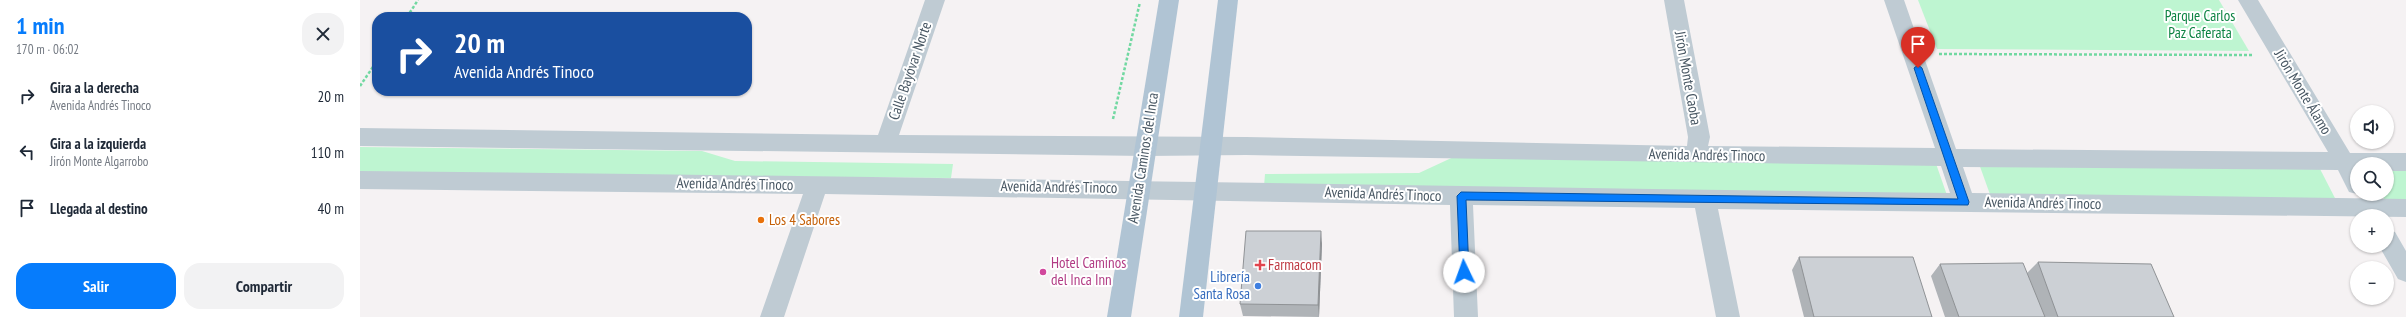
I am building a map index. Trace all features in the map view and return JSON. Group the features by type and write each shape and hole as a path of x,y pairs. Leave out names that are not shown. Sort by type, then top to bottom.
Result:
{"main road":[{"name":"Avenida Caminos del Inca","path":"1119,317 1138,188 1146,147 1169,0"},
{"path":"1191,317 1228,0"}],"street":[{"name":"Calle Bayóvar Norte","path":"886,142 935,0"},
{"name":"Jirón Monte Caoba","path":"1674,0 1699,138 1696,155"},
{"path":"1894,0 1964,202"},
{"name":"Jirón Monte Álamo","path":"2248,0 2350,172"},
{"name":"Avenida Andrés Tinoco","path":"360,137 886,142 1696,155 2406,162"},
{"name":"Avenida Andrés Tinoco","path":"360,180 1138,188 1705,200 2368,206 2406,208"},
{"path":"772,317 817,185"},
{"path":"1461,196 1466,317"},
{"path":"1705,200 1728,317"},
{"path":"2394,251 2406,272"}],"path":[{"path":"410,12 418,0"},
{"path":"1113,119 1140,0"},
{"path":"1913,54 2281,56"},
{"path":"360,86 372,68"}],"green space":[{"name":"Parque Carlos Paz Caferata","path":"1918,0 2219,0 2249,51 1937,49"},
{"path":"360,147 702,151 735,161 953,164 951,178 360,173"},
{"path":"1460,154 1934,158 1949,201 1264,186 1265,174 1419,173"},
{"path":"1978,161 2318,165 2338,204 1992,200"},
{"path":"2394,165 2406,166 2406,204 2387,204 2385,201 2394,201"}],"building":[{"path":"1246,231 1321,231 1318,305 1240,304"},
{"path":"1799,257 1913,257 1932,317 1814,317"},
{"path":"2038,262 2151,264 2174,317 2058,317"},
{"path":"2023,263 2045,317 1959,317 1940,264"}],"place":[{"name":"Los 4 Sabores","path":"761,220"},
{"name":"Farmacom","path":"1260,265"},
{"name":"Hotel Caminos del Inca Inn","path":"1043,272"},
{"name":"Librería Santa Rosa","path":"1258,286"}],"route":[{"path":"1464,272 1461,196 1964,202 1945,141 1918,68"}]}
